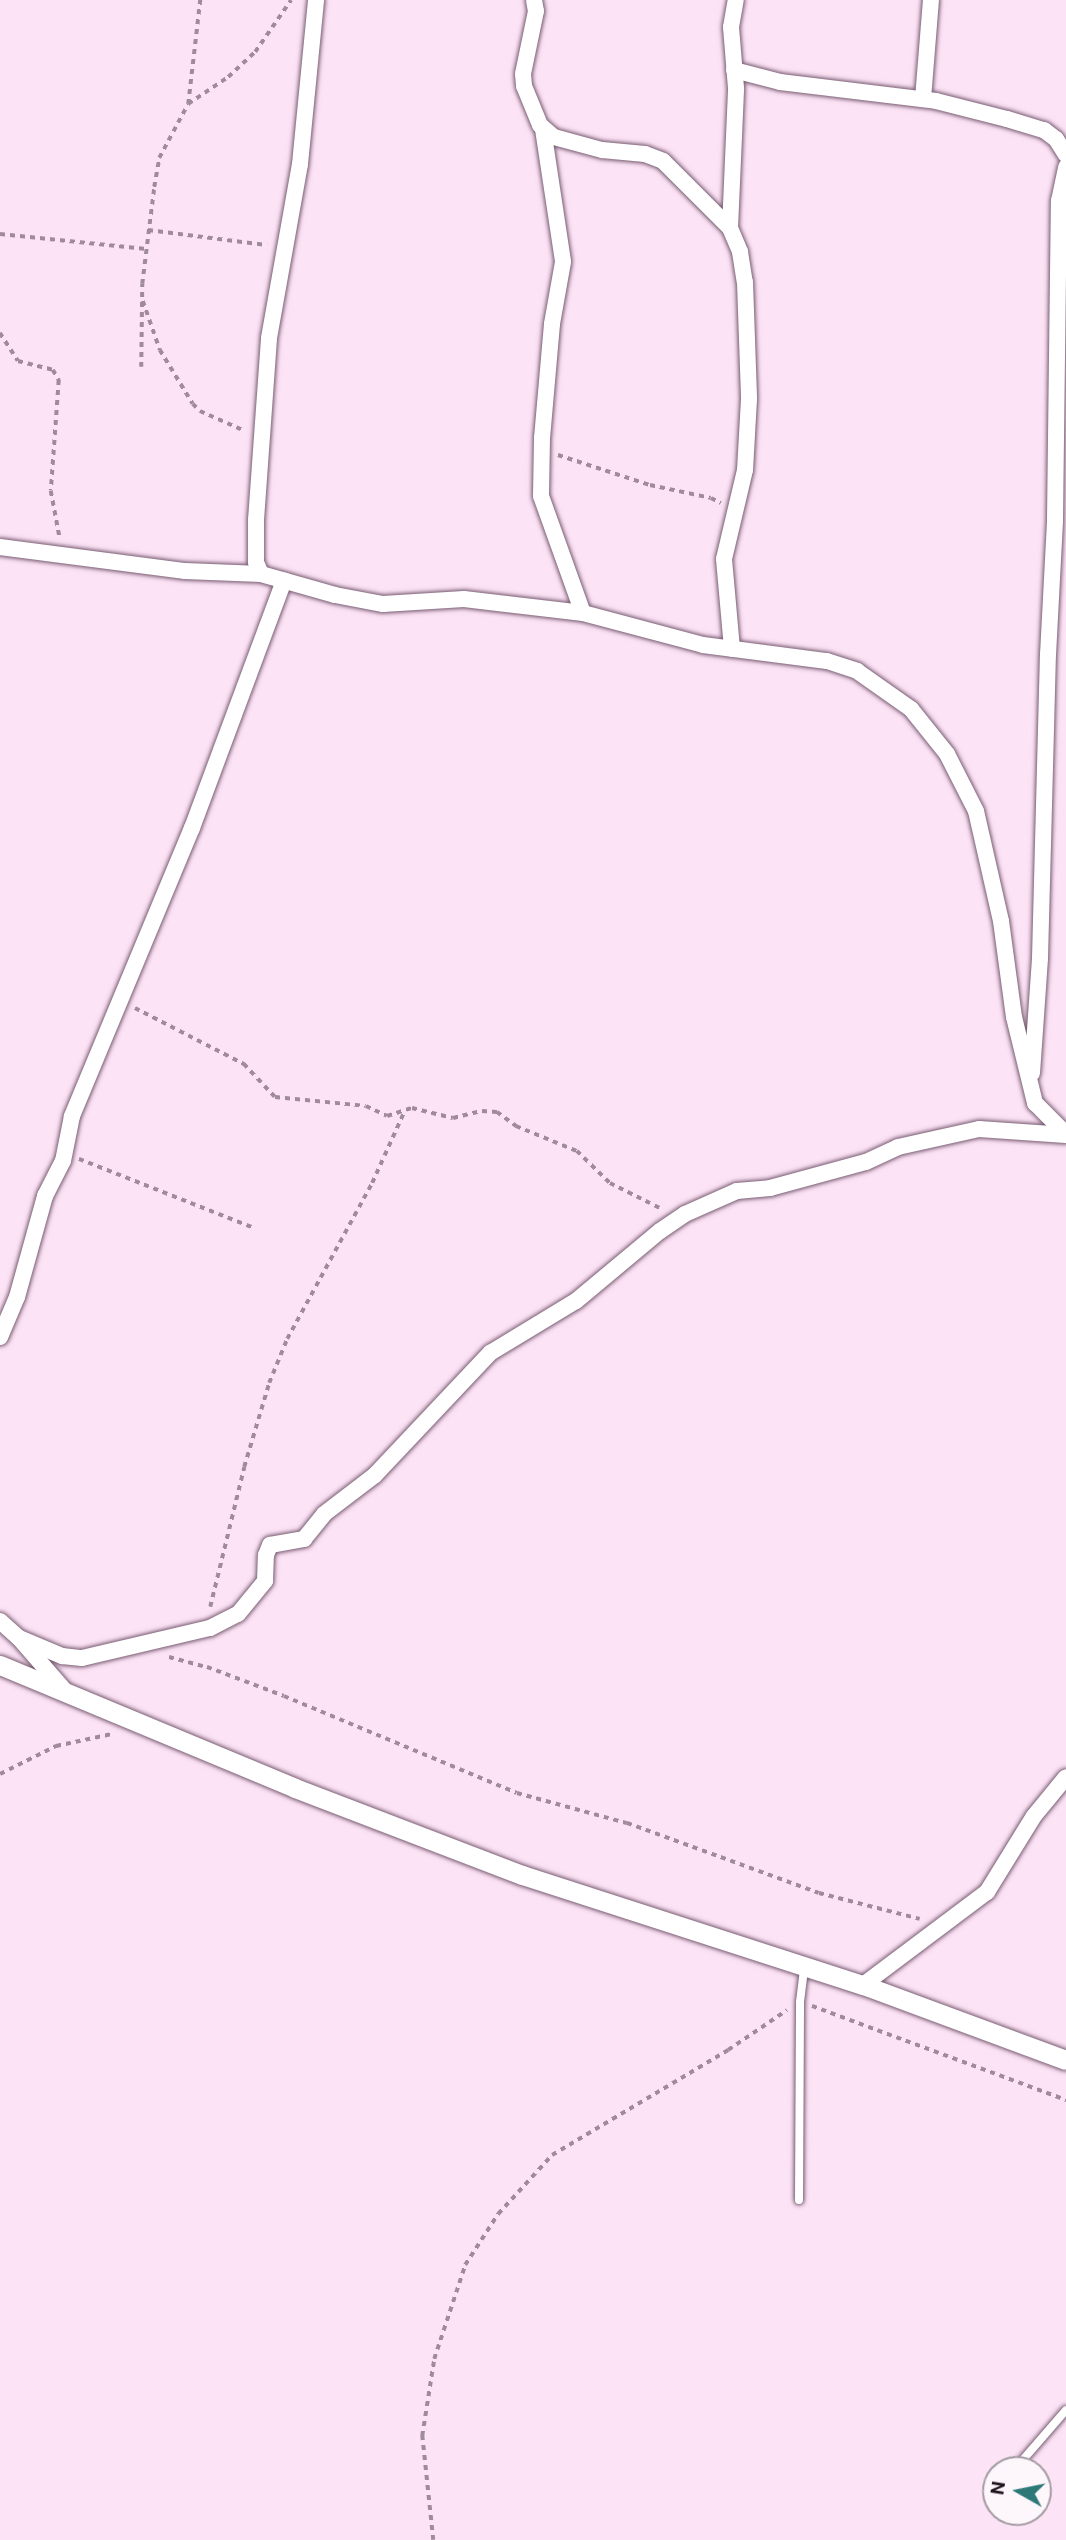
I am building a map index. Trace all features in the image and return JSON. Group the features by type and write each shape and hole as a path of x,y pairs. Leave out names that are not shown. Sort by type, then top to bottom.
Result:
{"street":[{"path":"261,574 256,562 256,520 269,338 300,164 316,0"},
{"path":"534,0 536,11 523,74 534,112 543,129 563,262 552,324 542,438 541,496 583,613"},
{"path":"730,228 734,70 731,27 736,0"},
{"path":"923,99 931,0"},
{"path":"734,70 780,82 923,99 1044,130 1056,139 1066,155"},
{"path":"543,129 554,137 602,150 656,157 711,205 730,228 740,252 745,282 749,399 745,470 724,559 732,649"},
{"path":"1031,1090 1040,958 1062,337 1059,201 1066,167"},
{"path":"0,547 185,571 261,574 383,604 464,598 583,613 703,645 827,661 857,671 911,709 947,754 976,811 1001,922 1014,1017 1031,1090 1038,1110 1066,1134"},
{"path":"0,1337 17,1297 45,1196 64,1153 72,1116 118,1000 150,933 188,839 284,581"},
{"path":"1045,1116 1066,1116"},
{"path":"19,1638 62,1656 82,1658 204,1629 243,1610 265,1581 266,1555 270,1545 304,1539 324,1514 375,1475 490,1353 576,1301 680,1217 737,1191 770,1188 866,1163 887,1150 979,1129 1066,1134"},
{"path":"0,1621 19,1638 66,1692"},
{"path":"0,1665 295,1788 522,1875 863,1985 1066,2060"},
{"path":"863,1985 986,1892 1034,1816 1066,1777"}],"lane":[{"path":"799,2200 800,2002 804,1968"},
{"path":"1026,2456 1066,2410"}],"path":[{"path":"141,367 146,249 159,158 188,104 201,0"},
{"path":"188,104 228,77 255,52 291,0"},
{"path":"148,230 207,239 235,239 284,248"},
{"path":"0,234 146,249"},
{"path":"142,300 160,350 192,404 200,411 243,429 260,445"},
{"path":"0,333 18,361 48,367 59,380 51,491 61,543 70,556"},
{"path":"542,438 551,450 563,458 650,485 711,498 724,507 730,527"},
{"path":"118,1000 181,1029 244,1063 275,1097 366,1106 387,1116 418,1109 453,1118 482,1111 497,1112 516,1126 577,1151 610,1183 680,1217"},
{"path":"204,1629 244,1467 286,1339 372,1183 404,1111"},
{"path":"64,1153 254,1228"},
{"path":"167,1657 207,1667 284,1696 517,1793 627,1823 819,1893 891,1914 946,1924"},
{"path":"0,1774 56,1746 85,1737 120,1733"},
{"path":"433,2540 422,2436 434,2359 465,2265 498,2214 552,2155 728,2050 800,2002 1066,2100"}]}
